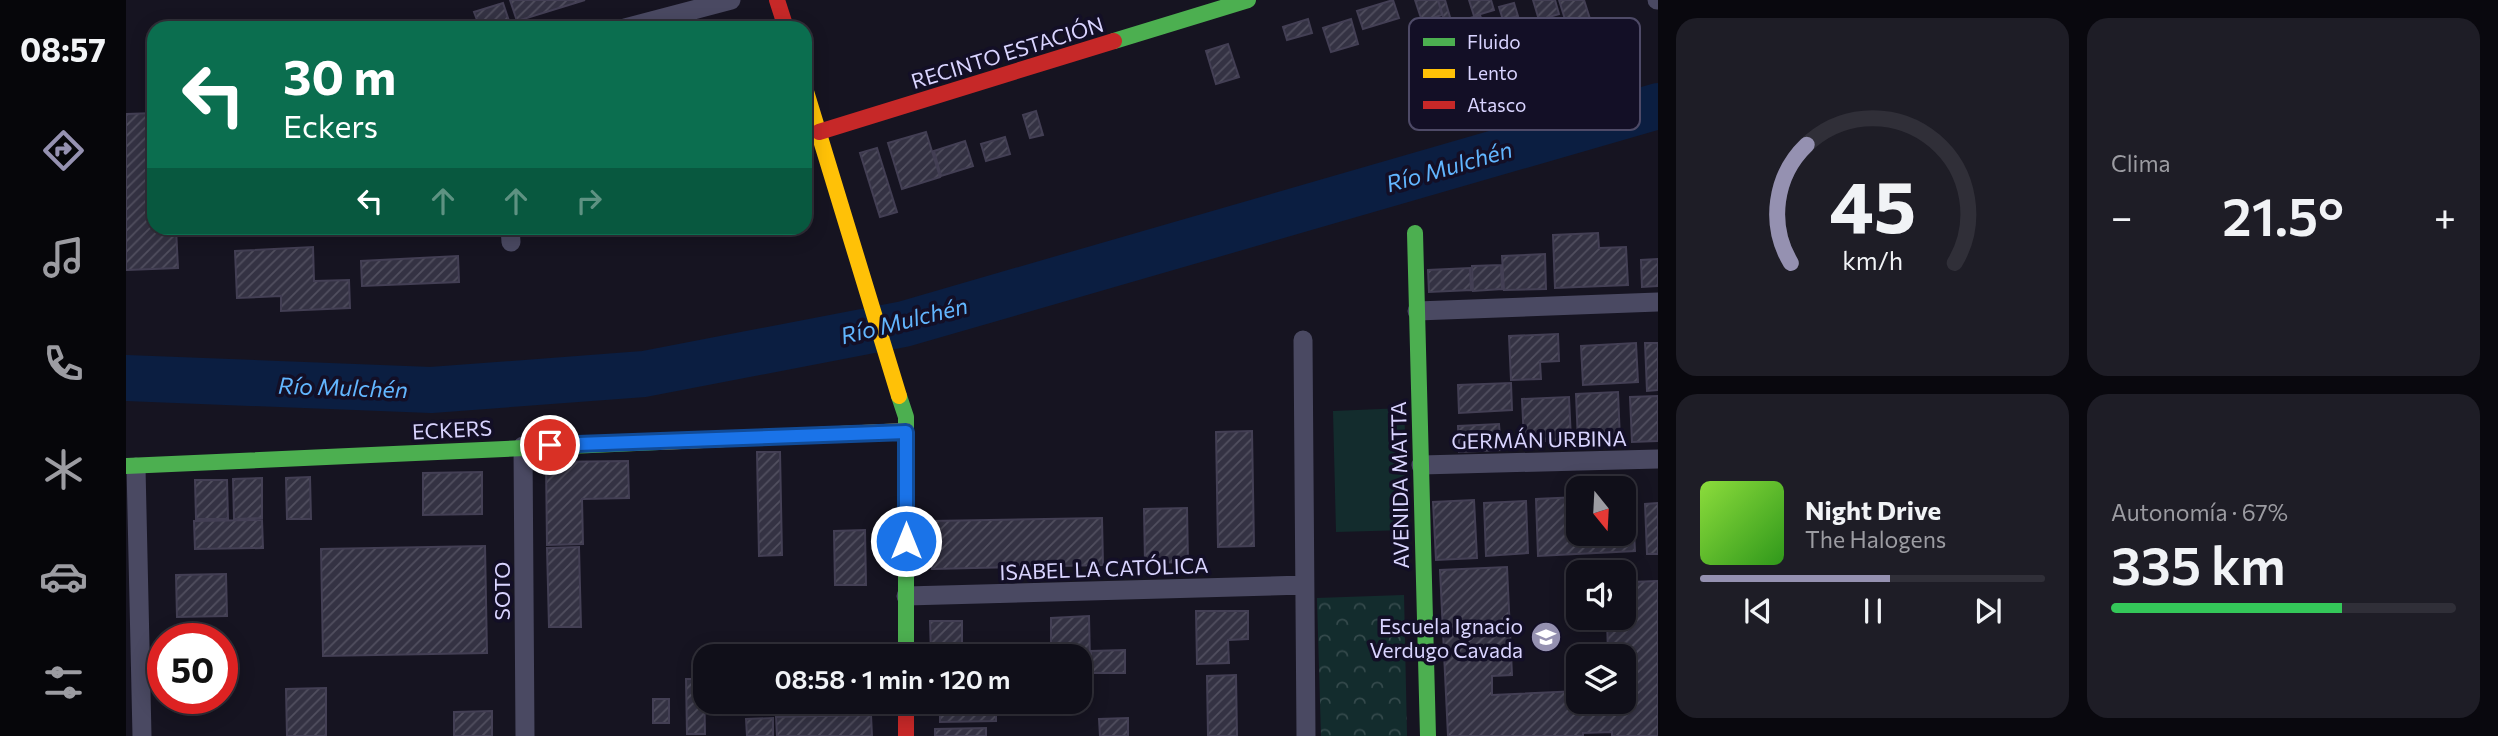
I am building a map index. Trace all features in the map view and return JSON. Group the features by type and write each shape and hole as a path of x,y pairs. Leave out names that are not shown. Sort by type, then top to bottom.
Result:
{"street":[{"path":"652,21 731,0"},
{"path":"777,0 784,21"},
{"name":"RECINTO ESTACIÓN","path":"819,132 1248,0"},
{"path":"812,110 902,400 906,432 906,644"},
{"name":"AVENIDA MATTA","path":"1415,233 1429,736"},
{"path":"1417,312 1658,302"},
{"path":"1303,340 1306,736"},
{"name":"ECKERS","path":"131,467 523,446 906,432"},
{"name":"SOTO","path":"523,446 525,736"},
{"name":"GERMÁN URBINA","path":"1422,465 1658,459"},
{"path":"131,467 142,736"},
{"name":"ISABEL LA CATÓLICA","path":"906,596 1304,585"},
{"path":"906,714 906,736"}],"green space":[{"path":"1404,408 1409,530 1336,532 1333,411"},
{"path":"1404,595 1407,736 1321,736 1317,598"}],"building":[{"path":"510,0 585,0 517,21"},
{"path":"1393,0 1399,18 1363,29 1357,11"},
{"path":"1415,0 1438,0 1442,15 1421,18"},
{"path":"1438,0 1445,0 1450,18 1444,18"},
{"path":"1469,0 1491,0 1494,10 1474,16"},
{"path":"1533,0 1555,0 1559,14 1538,18"},
{"path":"1559,0 1584,0 1590,18 1565,18"},
{"path":"503,3 509,21 477,21 474,12"},
{"path":"1514,3 1518,16 1502,18 1499,7"},
{"path":"1308,19 1312,33 1287,40 1283,27"},
{"path":"1351,19 1358,44 1331,52 1323,28"},
{"path":"1228,44 1239,77 1216,84 1206,51"},
{"path":"1036,111 1043,135 1030,138 1023,115"},
{"path":"147,113 147,235 176,235 178,268 126,270 126,114"},
{"path":"926,132 940,177 902,189 888,143"},
{"path":"1005,137 1010,154 986,161 981,144"},
{"path":"965,141 973,166 941,176 934,151"},
{"path":"877,148 897,212 880,217 860,153"},
{"path":"1598,233 1599,248 1626,247 1628,285 1555,288 1553,235"},
{"path":"313,247 314,281 349,280 350,308 281,311 281,296 237,298 235,251"},
{"path":"1545,254 1546,289 1504,290 1502,256"},
{"path":"458,256 459,282 362,286 361,261"},
{"path":"1658,259 1658,286 1642,287 1641,260"},
{"path":"1501,265 1502,289 1473,291 1472,266"},
{"path":"1470,268 1471,290 1429,292 1428,270"},
{"path":"1558,334 1559,361 1540,362 1541,379 1511,380 1509,336"},
{"path":"1636,343 1638,382 1583,385 1581,346"},
{"path":"1645,343 1658,343 1658,390 1647,391"},
{"path":"1511,383 1512,410 1459,413 1458,385"},
{"path":"1618,392 1620,440 1578,442 1576,394"},
{"path":"1658,396 1658,441 1632,442 1630,397"},
{"path":"1569,397 1571,440 1524,442 1522,399"},
{"path":"1499,424 1501,450 1459,452 1458,426"},
{"path":"1252,431 1254,546 1218,547 1216,432"},
{"path":"757,452 780,452 782,555 759,556"},
{"path":"628,461 629,498 582,499 583,544 547,545 546,462"},
{"path":"482,472 482,514 423,515 423,473"},
{"path":"310,477 311,519 287,519 286,478"},
{"path":"262,478 262,518 234,519 233,479"},
{"path":"195,480 227,480 228,519 196,519"},
{"path":"1566,498 1566,546 1635,546 1635,551 1538,556 1536,499"},
{"path":"1474,500 1477,558 1436,560 1433,502"},
{"path":"1526,501 1528,553 1486,556 1484,503"},
{"path":"1658,503 1658,554 1647,554 1645,504"},
{"path":"1187,508 1188,562 1145,563 1144,509"},
{"path":"1102,518 1103,565 932,569 931,521"},
{"path":"262,520 263,548 195,549 194,521"},
{"path":"865,530 866,585 835,585 834,531"},
{"path":"485,546 487,653 323,656 321,549"},
{"path":"579,547 581,627 549,627 547,548"},
{"path":"1507,567 1512,675 1492,676 1492,695 1566,692 1566,714 1636,714 1636,644 1608,644 1607,630 1636,630 1636,582 1658,581 1658,736 1612,736 1612,732 1583,733 1583,736 1448,736 1440,570"},
{"path":"226,574 227,616 177,617 176,575"},
{"path":"1196,611 1248,611 1248,639 1228,640 1229,663 1197,664"},
{"path":"1089,616 1090,644 1051,644 1051,618"},
{"path":"930,621 962,621 962,644 931,644"},
{"path":"1125,650 1125,673 1092,673 1092,651"},
{"path":"1236,675 1237,736 1208,736 1207,676"},
{"path":"686,679 693,679 693,714 705,714 705,734 687,734"},
{"path":"326,688 326,736 287,736 286,689"},
{"path":"653,699 669,699 669,723 653,723"},
{"path":"492,711 492,736 454,736 454,712"},
{"path":"940,714 996,714 996,721 940,722"},
{"path":"871,715 872,736 777,736 776,717"},
{"path":"773,718 773,736 747,736 746,719"},
{"path":"1128,718 1128,736 1100,736 1099,719"},
{"path":"986,728 986,736 935,736 935,729"}],"waterway":[{"name":"Río Mulchén","path":"1640,111 1658,106"},
{"name":"Río Mulchén","path":"126,378 431,390 644,374 904,324 1575,130"}],"traffic: fast":[{"path":"1114,41 1248,0"},
{"path":"1415,233 1428,736"},
{"path":"899,396 906,417 906,644"},
{"path":"126,466 659,442"}],"traffic: slow":[{"path":"812,111 899,396"},
{"path":"659,442 906,431"}],"traffic: jam":[{"path":"777,0 784,21"},
{"path":"819,132 1114,41"},
{"path":"906,714 906,736"}],"place":[{"name":"Escuela Ignacio Verdugo Cavada","path":"1546,637"}],"route":[{"path":"550,445 906,432 906,541"}]}
